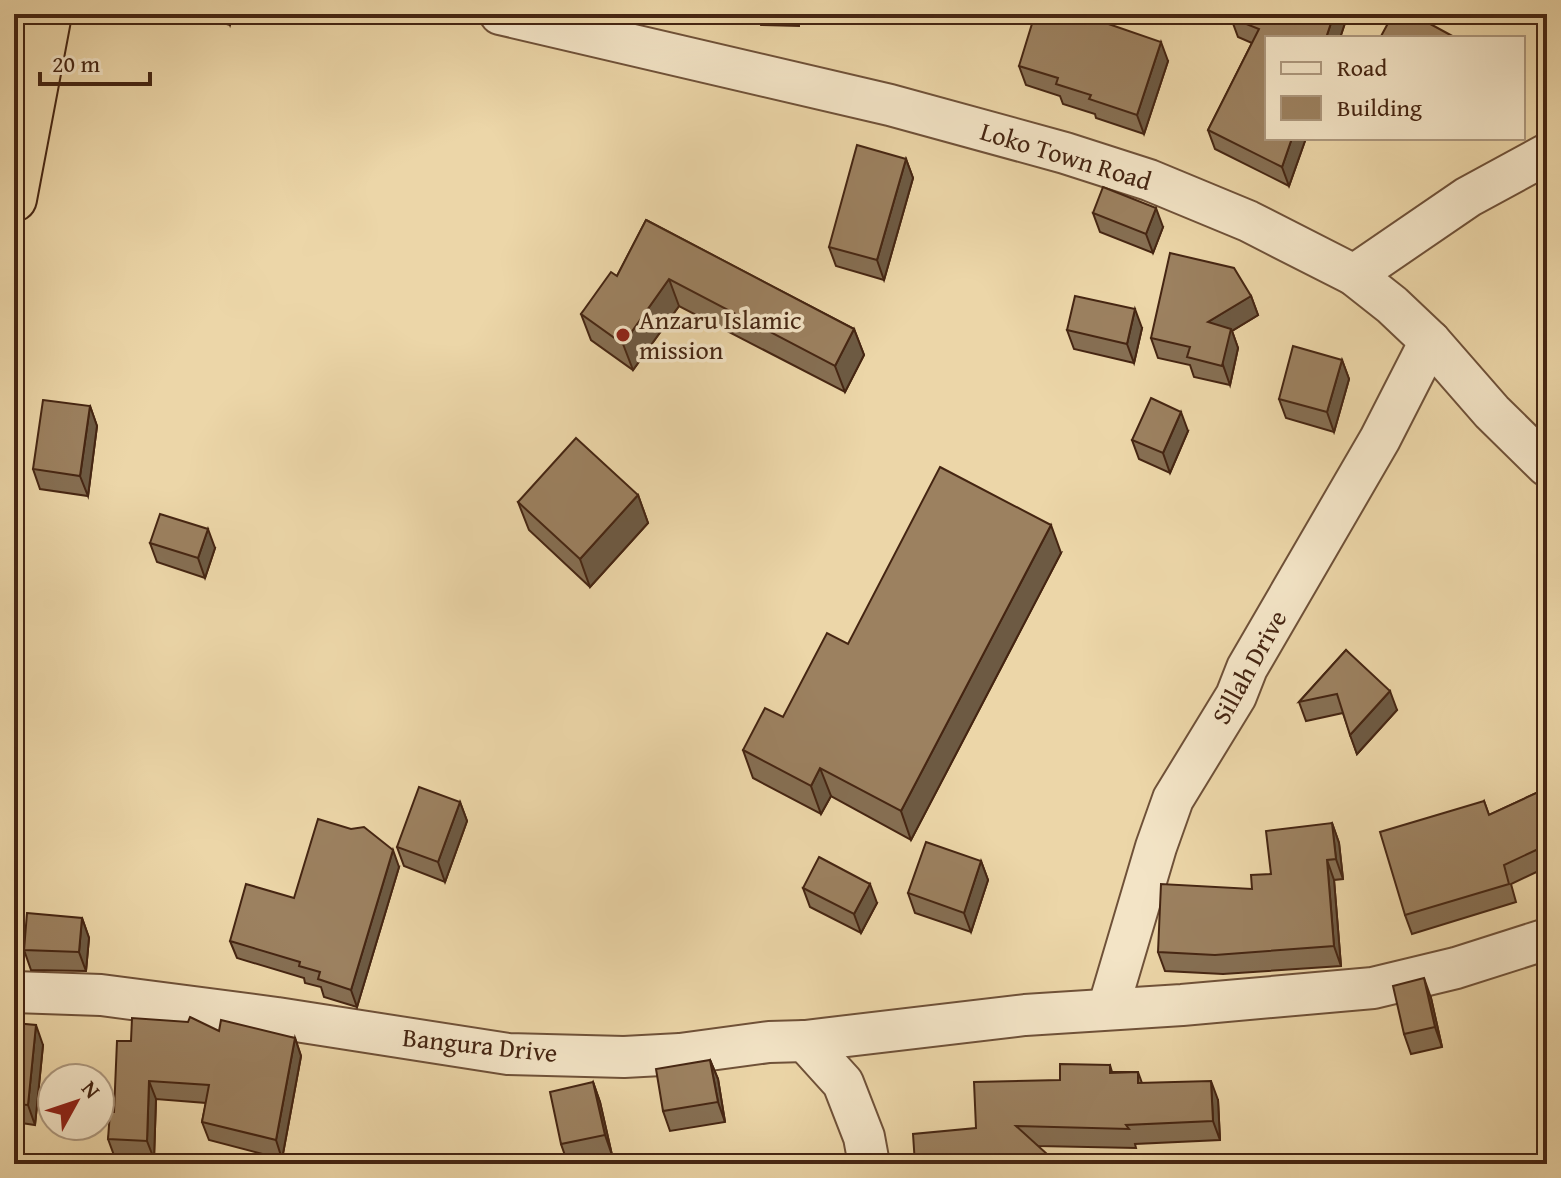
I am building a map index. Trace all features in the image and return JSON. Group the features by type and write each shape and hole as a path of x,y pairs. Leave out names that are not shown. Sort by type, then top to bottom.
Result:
{"highway":[{"path":"14,199 49,14"}],"street":[{"name":"Loko Town Road","path":"500,14 890,105 1065,153 1149,180 1248,221 1354,275 1392,305 1430,341 1492,412 1547,466"},
{"path":"1354,275 1468,197 1547,154"},
{"name":"Sillah Drive","path":"1108,1009 1173,799 1236,696 1247,668 1380,439 1430,341"},
{"name":"Bangura Drive","path":"14,992 101,995 277,1018 508,1054 624,1057 805,1041 1025,1015 1373,988 1456,968 1547,939"},
{"path":"805,1041 843,1083 864,1137 869,1164"}],"building":[{"path":"1035,14 1093,14 1098,16 1097,20 1161,42 1137,115 1056,84 1058,78 1019,66"},
{"path":"1232,14 1334,14 1327,36 1265,36 1265,140 1291,140 1282,167 1208,130 1259,29 1231,18"},
{"path":"1393,14 1412,14 1452,36 1381,36"},
{"path":"857,145 906,159 877,260 829,247"},
{"path":"1103,187 1156,208 1146,234 1093,213"},
{"path":"646,220 854,329 835,366 669,279 623,344 581,314 611,272 617,276"},
{"path":"1170,253 1234,268 1251,296 1208,322 1231,329 1222,366 1187,357 1190,347 1151,338"},
{"path":"1075,296 1135,309 1127,344 1067,330"},
{"path":"1293,346 1342,360 1327,412 1279,399"},
{"path":"1151,398 1181,412 1163,453 1132,440"},
{"path":"43,400 90,406 80,476 33,469"},
{"path":"576,438 638,495 580,559 518,502"},
{"path":"940,467 1051,525 901,811 820,768 811,786 743,750 765,708 783,717 827,633 848,644"},
{"path":"160,514 208,529 198,558 150,543"},
{"path":"1346,650 1390,691 1350,735 1337,694 1299,702"},
{"path":"419,787 460,802 438,862 397,847"},
{"path":"1547,788 1547,845 1504,865 1509,884 1405,915 1380,832 1484,801 1489,815"},
{"path":"318,819 351,829 364,827 393,850 351,990 318,979 320,972 299,966 300,962 230,941 246,884 294,898"},
{"path":"1332,823 1336,859 1327,860 1334,946 1215,955 1158,952 1161,884 1252,889 1251,875 1271,874 1266,831"},
{"path":"926,842 981,861 964,913 908,893"},
{"path":"819,857 870,884 854,914 803,888"},
{"path":"27,913 82,918 79,952 24,950"},
{"path":"1424,978 1435,1027 1404,1034 1393,986"},
{"path":"190,1017 219,1031 221,1020 295,1038 276,1140 202,1122 209,1085 149,1081 147,1141 116,1139 117,1041 131,1041 132,1018 188,1022"},
{"path":"14,1023 36,1025 28,1105 14,1104"},
{"path":"710,1060 718,1102 663,1111 656,1069"},
{"path":"1060,1064 1110,1065 1110,1073 1138,1072 1138,1083 1211,1081 1213,1121 1126,1125 1129,1129 1016,1126 1058,1164 915,1164 913,1134 976,1128 974,1082 1060,1080"},
{"path":"593,1082 605,1135 561,1144 550,1092"}],"place":[{"name":"Anzaru Islamic mission","path":"623,335"}]}
